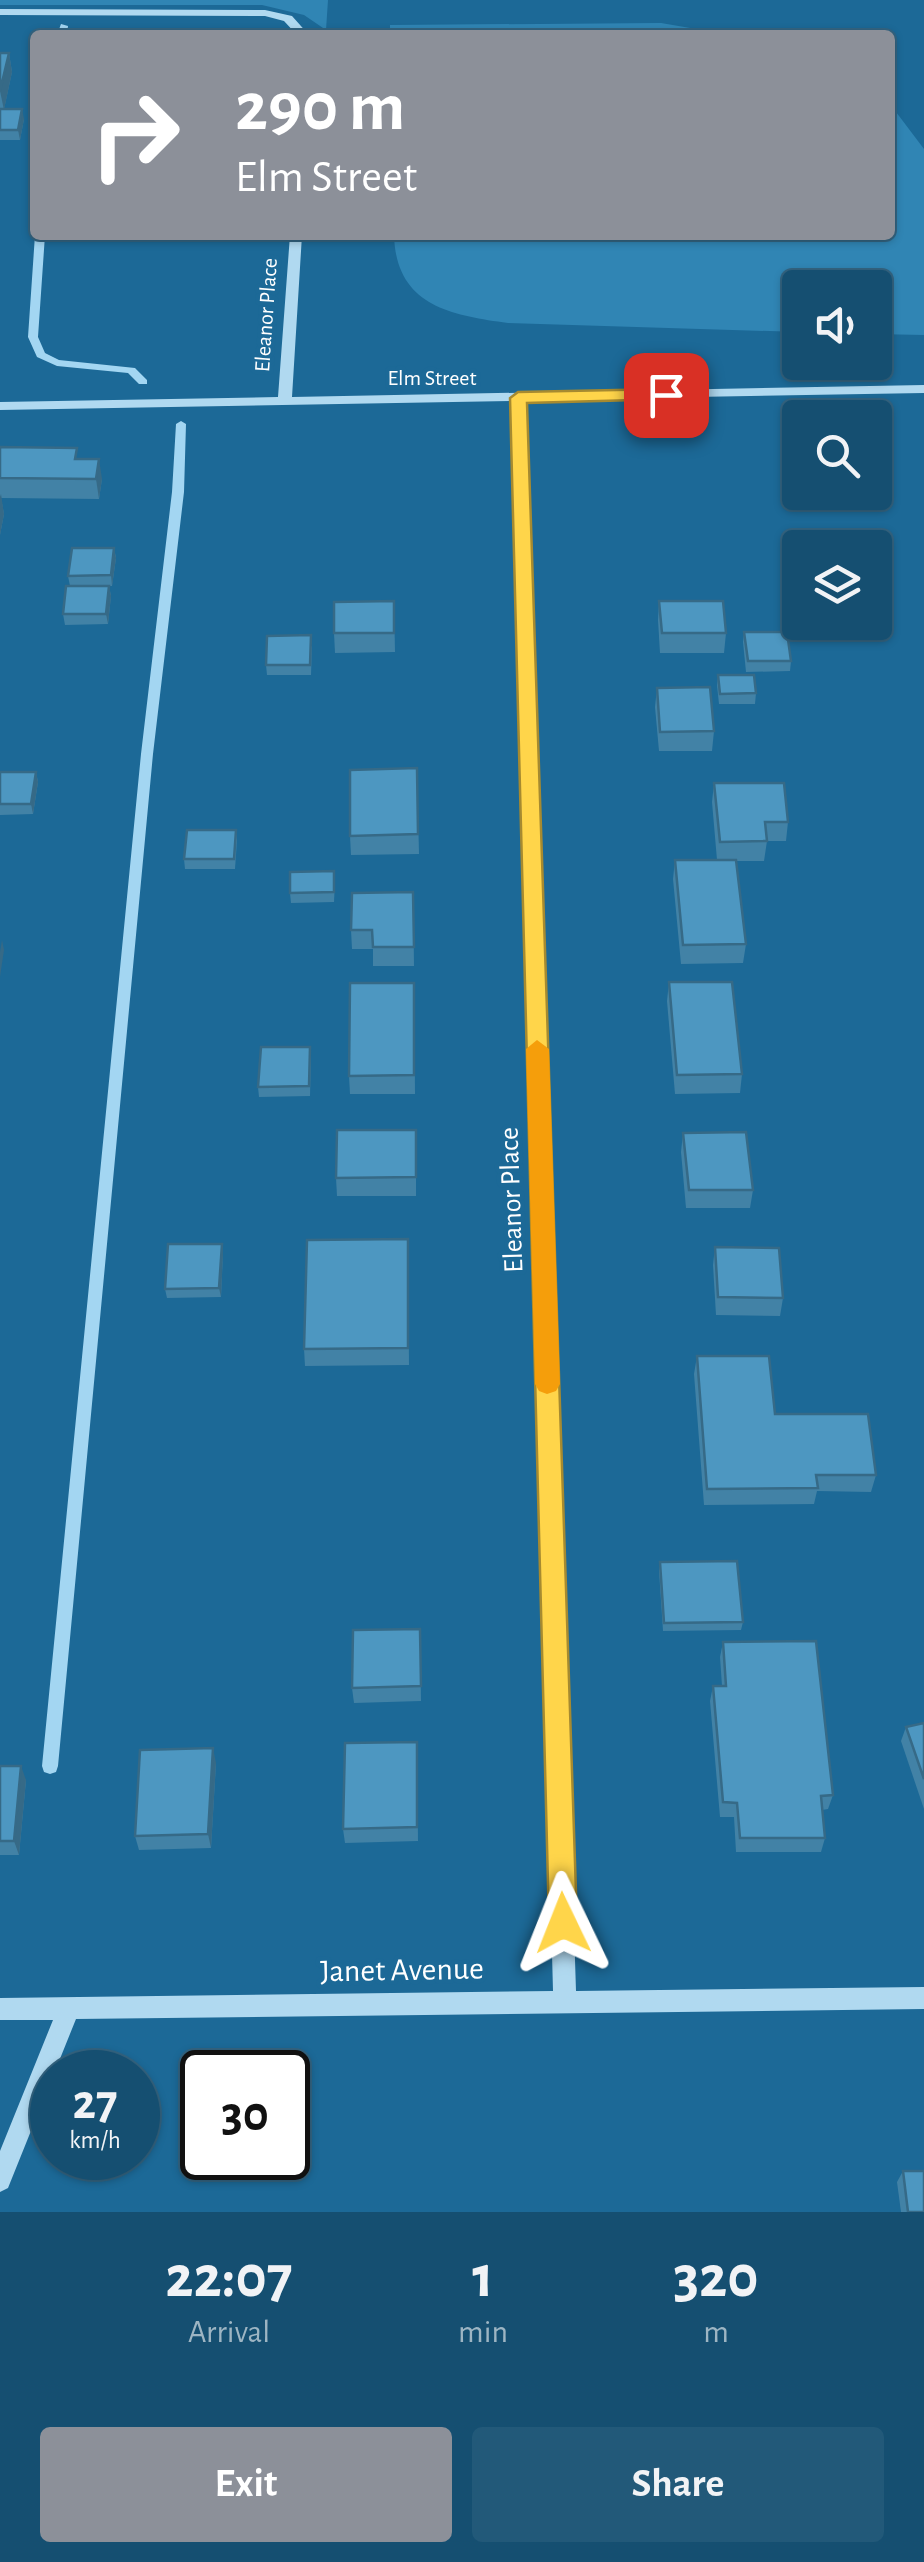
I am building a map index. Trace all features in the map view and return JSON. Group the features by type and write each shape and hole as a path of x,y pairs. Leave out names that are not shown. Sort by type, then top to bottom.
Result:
{"street":[{"path":"0,12 203,10 288,18 299,30"},
{"name":"Eleanor Place","path":"285,399 296,240"},
{"name":"Elm Street","path":"0,406 924,390"},
{"name":"Eleanor Place","path":"518,398 565,2001"},
{"name":"Janet Avenue","path":"0,2010 224,2004 924,1998"},
{"path":"0,2180 68,2010"}],"shaded area":[{"path":"0,0 328,0 326,30 304,15 262,5 0,5"},
{"path":"661,23 702,30 390,30 390,25"},
{"path":"895,111 924,149 924,335 892,334 892,270 782,270 782,331 508,323 447,310 415,291 404,277 395,240 895,240"}],"building":[{"path":"0,53 9,53 0,91"},
{"path":"0,109 22,109 18,130 0,130"},
{"path":"0,447 77,448 75,459 99,459 96,479 0,478"},
{"path":"72,548 114,548 111,575 68,576"},
{"path":"66,586 109,586 106,614 63,614"},
{"path":"394,601 394,633 334,633 334,602"},
{"path":"659,601 723,601 726,633 662,633"},
{"path":"744,632 782,632 782,640 788,640 791,661 748,661"},
{"path":"311,635 310,665 266,665 267,636"},
{"path":"718,675 754,675 756,693 720,694"},
{"path":"710,687 714,731 660,732 657,688"},
{"path":"417,768 418,834 350,836 350,770"},
{"path":"0,772 36,772 31,804 0,804"},
{"path":"714,783 784,783 788,822 765,822 767,841 720,842"},
{"path":"187,830 236,830 234,859 184,859"},
{"path":"675,860 736,860 746,944 683,945"},
{"path":"334,871 334,892 290,893 290,872"},
{"path":"413,892 414,947 373,947 372,930 351,930 352,893"},
{"path":"669,982 732,982 742,1074 677,1075"},
{"path":"350,983 414,983 414,1075 349,1076"},
{"path":"261,1047 310,1047 309,1086 258,1087"},
{"path":"337,1130 416,1130 416,1177 336,1178"},
{"path":"746,1132 753,1190 689,1190 683,1133"},
{"path":"408,1239 408,1348 304,1349 307,1240"},
{"path":"168,1244 222,1244 219,1288 165,1289"},
{"path":"715,1247 779,1248 783,1298 718,1297"},
{"path":"697,1356 769,1356 775,1414 868,1414 876,1475 816,1475 818,1488 707,1489"},
{"path":"737,1561 743,1622 664,1623 660,1562"},
{"path":"420,1629 421,1686 352,1688 353,1630"},
{"path":"816,1641 833,1795 821,1796 825,1838 740,1838 737,1803 723,1802 713,1686 726,1686 723,1642"},
{"path":"924,1723 924,1779 906,1727"},
{"path":"417,1742 417,1827 343,1829 345,1743"},
{"path":"213,1748 208,1834 135,1836 140,1750"},
{"path":"0,1766 21,1766 14,1841 0,1841"},
{"path":"903,2171 924,2171 924,2212 908,2212"}],"waterway":[{"path":"63,30 64,26"},
{"path":"40,240 33,337 41,355 57,363 131,370 143,382"},
{"path":"50,1766 147,754 178,492 181,424"}],"slow traffic":[{"path":"537,1049 547,1384"}],"route":[{"path":"563,1923 518,398 666,395"}]}
